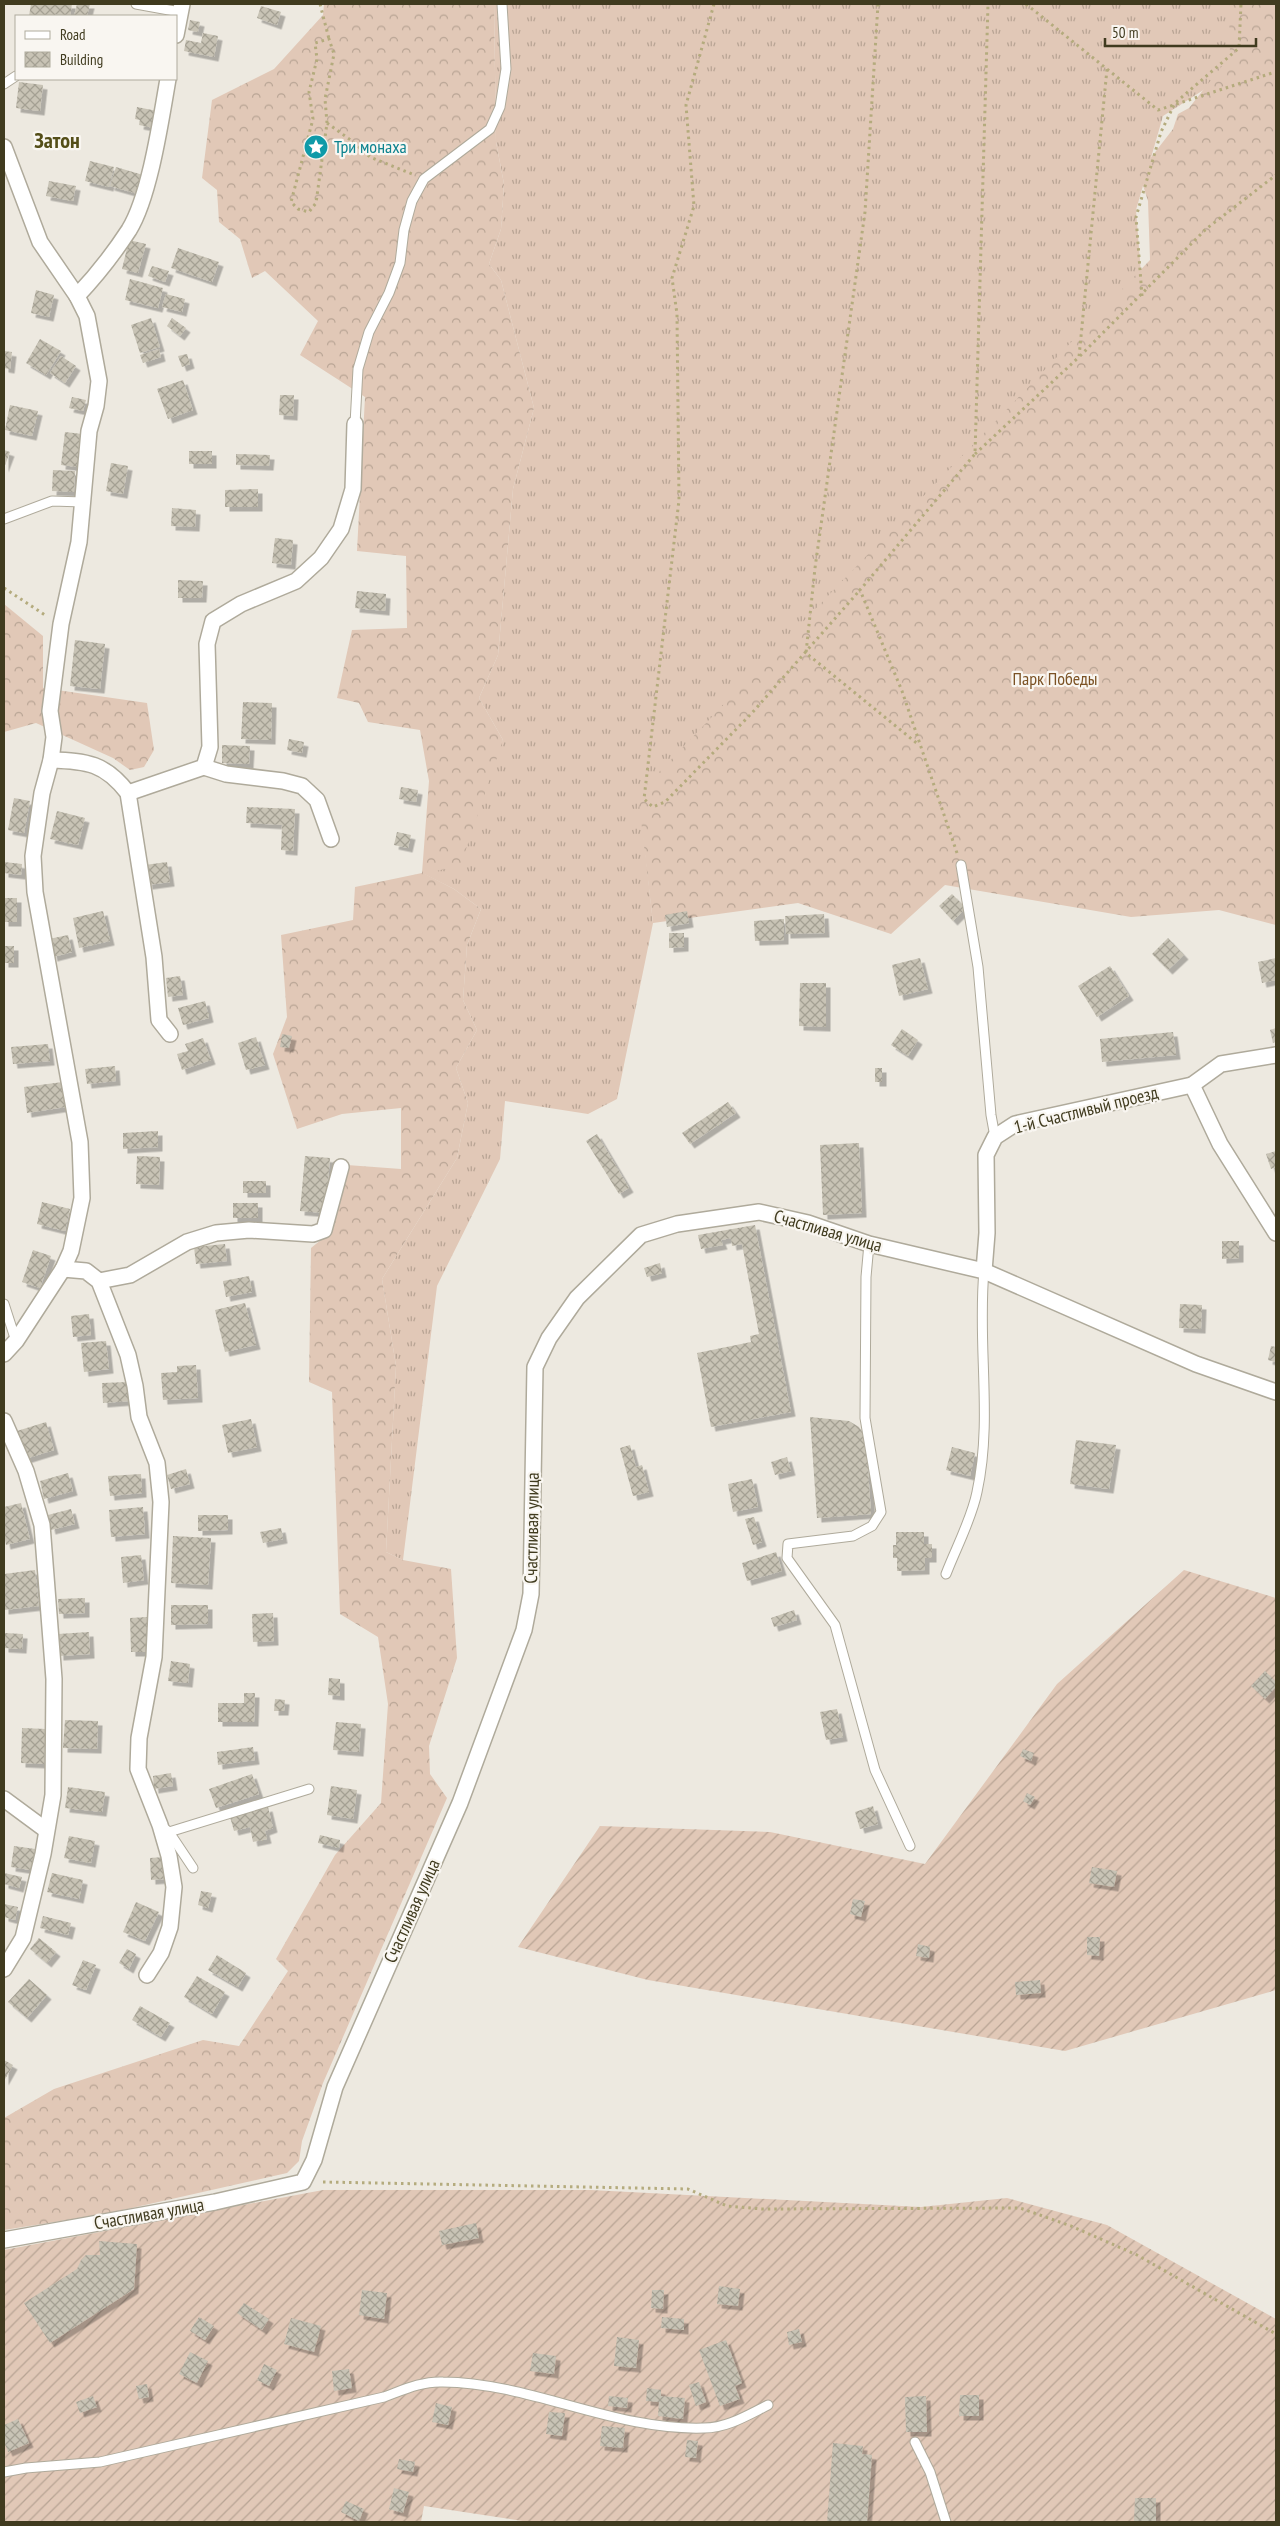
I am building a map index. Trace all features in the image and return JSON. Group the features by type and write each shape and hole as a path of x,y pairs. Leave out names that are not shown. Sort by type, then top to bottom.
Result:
{"street":[{"path":"178,24 181,8"},
{"path":"77,296 130,228 142,196 159,130 168,80"},
{"path":"4,147 40,242 77,296 87,316 99,381 96,406 90,430 79,542 61,624 50,711 54,738 51,760 42,793 33,856 35,892 80,1142 82,1198 70,1251 63,1269 16,1341 4,1354"},
{"path":"204,767 210,747 207,644 213,621 241,604 296,581 321,558 341,528 353,489 355,424"},
{"path":"51,760 82,761 114,775 128,793 154,957 159,1020 170,1034"},
{"path":"128,793 204,767 226,774 283,781 302,786 317,800 331,839"},
{"name":"1-й Счастливый проезд","path":"984,1271 987,1233 986,1155 995,1137 1015,1124 1192,1085 1221,1064 1276,1055"},
{"path":"1192,1085 1220,1144 1276,1233"},
{"path":"98,1281 130,1275 187,1242 216,1233 249,1230 313,1234 324,1230 341,1167"},
{"name":"Счастливая улица","path":"4,2240 215,2202 304,2182 314,2160 335,2087 460,1803 524,1630 531,1594 535,1367 549,1338 577,1298 641,1235 677,1224 759,1212 808,1223 869,1244 984,1271 1196,1364 1276,1392"},
{"path":"63,1269 86,1271 98,1281 128,1355 139,1417 157,1463 161,1502 154,1657 138,1738 138,1769 164,1828 174,1887 170,1927 161,1953 147,1975"},
{"path":"4,1421 26,1471 42,1525 54,1679 52,1795 43,1854 23,1938 4,1969"},
{"path":"4,1799 46,1830"}],"lane":[{"path":"136,4 181,8"},
{"path":"355,424 358,369 369,332 389,293 400,263 404,230 412,201 424,179 490,129 500,107 506,69 502,4"},
{"path":"4,84 15,77"},
{"path":"4,519 52,501 82,502"},
{"path":"961,865 978,967 991,1115 995,1137"},
{"path":"869,1244 866,1278 865,1418 881,1512 872,1526 853,1536 788,1544 787,1558 834,1625 874,1770 910,1846"},
{"path":"946,1574 977,1493 983,1448 982,1297 984,1271"},
{"path":"4,1304 16,1341"},
{"path":"193,1868 164,1828 309,1789"},
{"path":"4,2472 26,2468 100,2462 384,2397 418,2384 442,2382 522,2391 608,2416 645,2423 705,2428 739,2421 768,2404"},
{"path":"915,2442 930,2472 946,2522"}],"path":[{"path":"320,4 334,54 325,99 327,123 316,203 309,212 298,209 291,202 313,118 309,92 317,59 315,43 329,39"},
{"path":"714,4 686,105 694,206 672,278 677,314 678,500 644,799 653,807 665,802 752,713 806,653 975,454 1142,295 1206,230 1276,175"},
{"path":"806,653 815,568 865,212 878,4"},
{"path":"975,454 988,4"},
{"path":"1026,4 1158,110 1272,73"},
{"path":"1142,295 1136,217 1161,132 1175,103 1238,48 1241,4"},
{"path":"1079,356 1107,69"},
{"path":"327,123 370,157 424,179"},
{"path":"4,588 16,598 61,624"},
{"path":"860,590 902,691 961,865"},
{"path":"806,653 921,746"},
{"path":"304,2182 688,2189 727,2206 762,2209 1020,2208 1072,2226 1137,2255 1276,2334"}],"green space":[{"path":"324,4 494,4 496,142 504,184 501,229 489,264 501,280 534,408 513,489 498,655 479,698 503,740 460,867 423,873 454,889 481,909 467,945 463,1000 477,1030 456,1068 468,1103 457,1158 382,1279 396,1366 386,1552 403,1560 451,1569 457,1658 429,1746 430,1774 447,1798 323,2083 302,2141 299,2161 287,2173 105,2214 4,2230 4,2118 54,2089 203,2040 239,2046 288,1971 276,1959 335,1855 381,1803 388,1704 378,1637 340,1614 332,1392 309,1382 311,1248 333,1230 347,1165 401,1169 401,1108 342,1114 297,1129 273,1054 287,1017 281,935 353,920 355,887 422,873 429,781 420,730 368,722 359,703 337,698 352,630 407,628 406,556 357,551 365,397 300,355 318,321 265,271 252,278 240,239 219,222 217,190 202,178 212,100 274,69 323,15"},
{"path":"494,4 1251,4 1247,62 1163,116 1136,210 1143,298 639,794 653,923 617,1099 588,1114 505,1101 500,1159 437,1286 403,1560 386,1552 396,1366 382,1279 457,1158 468,1103 456,1068 477,1030 463,1000 467,945 481,909 454,889 422,873 503,740 479,698 498,655 513,489 534,408 501,280 489,264 501,229 504,184 496,142"},
{"name":"Парк Победы","path":"1229,4 1276,4 1276,925 1219,910 1131,917 945,885 891,934 798,903 653,923 638,794 1150,260 1148,201 1139,173 1173,129 1178,114 1189,108 1230,56"},
{"path":"4,604 43,636 43,688 147,703 154,750 144,767 130,770 113,758 36,723 4,732"},
{"path":"1184,1570 1276,1598 1276,1990 1065,2051 648,1980 518,1947 600,1826 770,1832 925,1864 1057,1684"},
{"path":"323,2190 591,2190 921,2207 1007,2198 1107,2225 1276,2319 1276,2522 529,2522 424,2506 421,2522 4,2522 4,2250"}],"building":[{"path":"31,4 72,4 70,15 29,15"},
{"path":"77,4 90,4 87,15 74,15"},
{"path":"261,6 281,12 277,25 257,18"},
{"path":"190,20 200,22 198,32 188,30"},
{"path":"203,33 218,36 214,57 184,51 186,40 201,43"},
{"path":"19,82 43,85 40,111 16,108"},
{"path":"137,107 157,111 154,128 139,125 140,120 135,119"},
{"path":"90,161 114,167 109,187 85,181"},
{"path":"116,167 143,175 138,194 110,186"},
{"path":"49,181 76,186 73,201 46,196"},
{"path":"129,240 146,244 138,273 122,269"},
{"path":"178,248 219,262 212,282 171,268"},
{"path":"152,266 169,271 165,282 148,276"},
{"path":"130,279 163,288 158,308 125,300"},
{"path":"36,290 54,295 49,317 31,313"},
{"path":"166,294 185,299 182,312 162,307"},
{"path":"151,318 160,347 140,353 131,325"},
{"path":"172,318 186,328 180,336 167,326"},
{"path":"40,339 61,351 46,375 26,363"},
{"path":"159,349 161,357 143,363 140,355"},
{"path":"4,351 12,352 10,369 4,368"},
{"path":"187,354 190,364 182,367 178,356"},
{"path":"61,356 76,366 65,383 50,373"},
{"path":"183,380 193,410 168,419 157,389"},
{"path":"280,395 294,395 293,416 279,415"},
{"path":"72,397 86,400 83,411 69,408"},
{"path":"10,405 38,411 32,436 5,430"},
{"path":"65,432 82,434 78,467 61,465"},
{"path":"4,450 10,452 4,468"},
{"path":"189,451 212,451 212,464 189,464"},
{"path":"236,454 270,455 269,466 236,465"},
{"path":"111,463 128,466 123,494 106,491"},
{"path":"53,470 75,471 74,492 52,491"},
{"path":"258,489 258,507 225,507 225,490"},
{"path":"172,508 196,510 195,527 171,526"},
{"path":"275,538 293,540 291,565 272,563"},
{"path":"178,580 203,581 202,598 178,598"},
{"path":"357,591 386,594 385,611 355,608"},
{"path":"75,640 105,644 100,689 70,686"},
{"path":"243,702 272,703 271,740 241,739"},
{"path":"289,739 304,742 302,753 287,750"},
{"path":"222,745 250,746 249,764 222,763"},
{"path":"401,787 418,790 416,802 399,799"},
{"path":"14,798 30,801 24,833 8,830"},
{"path":"247,807 295,809 293,851 281,850 282,825 246,823"},
{"path":"57,811 85,818 78,845 50,839"},
{"path":"397,832 411,835 408,848 394,845"},
{"path":"4,862 22,864 21,875 4,873"},
{"path":"167,862 170,882 148,885 145,865"},
{"path":"952,894 966,908 953,921 939,906"},
{"path":"4,898 17,898 17,922 4,922"},
{"path":"103,911 110,941 79,948 73,918"},
{"path":"687,911 689,923 667,927 665,915"},
{"path":"824,914 825,933 786,934 785,916"},
{"path":"784,919 784,940 755,941 754,921"},
{"path":"669,933 684,933 684,947 669,948"},
{"path":"68,935 72,952 53,957 49,939"},
{"path":"1168,938 1184,955 1168,970 1152,954"},
{"path":"4,946 14,946 14,963 4,963"},
{"path":"920,958 928,989 899,996 892,965"},
{"path":"1276,958 1276,980 1262,983 1258,962"},
{"path":"1110,966 1129,996 1097,1017 1078,986"},
{"path":"180,976 183,995 168,997 166,978"},
{"path":"800,983 826,983 826,1027 799,1026"},
{"path":"205,1001 209,1018 183,1025 178,1008"},
{"path":"1276,1028 1276,1042 1273,1043 1270,1030"},
{"path":"902,1029 918,1040 908,1056 891,1045"},
{"path":"1173,1032 1176,1055 1102,1062 1100,1039"},
{"path":"282,1034 292,1036 289,1048 280,1047"},
{"path":"256,1037 265,1065 246,1070 238,1043"},
{"path":"203,1038 211,1060 182,1070 177,1054 188,1051 185,1044"},
{"path":"48,1044 50,1061 13,1064 11,1047"},
{"path":"115,1066 116,1081 87,1084 85,1069"},
{"path":"875,1068 882,1068 882,1082 875,1082"},
{"path":"63,1082 66,1107 27,1113 24,1087"},
{"path":"728,1102 736,1113 690,1144 682,1133"},
{"path":"158,1131 158,1147 123,1149 123,1133"},
{"path":"597,1134 629,1188 619,1194 586,1141"},
{"path":"859,1143 862,1213 823,1215 820,1145"},
{"path":"1276,1151 1276,1167 1271,1169 1266,1154"},
{"path":"137,1156 160,1157 159,1185 136,1184"},
{"path":"305,1156 330,1158 325,1213 300,1211"},
{"path":"243,1181 266,1181 266,1193 243,1193"},
{"path":"42,1202 70,1209 65,1231 37,1224"},
{"path":"233,1203 258,1203 258,1218 233,1218"},
{"path":"755,1225 791,1412 711,1427 697,1353 751,1342 750,1336 759,1334 742,1244 732,1246 731,1238 721,1240 723,1245 701,1249 698,1235"},
{"path":"1222,1241 1239,1241 1239,1258 1222,1259"},
{"path":"225,1244 227,1261 196,1264 194,1247"},
{"path":"33,1250 51,1256 40,1288 22,1282"},
{"path":"660,1263 662,1273 647,1277 644,1268"},
{"path":"249,1276 252,1292 226,1297 223,1281"},
{"path":"245,1303 256,1345 225,1352 215,1310"},
{"path":"1180,1304 1202,1305 1201,1329 1179,1328"},
{"path":"89,1314 91,1335 73,1337 71,1316"},
{"path":"106,1341 109,1369 84,1372 81,1343"},
{"path":"1271,1346 1276,1347 1276,1362 1268,1360"},
{"path":"196,1365 198,1398 163,1400 161,1373 177,1372 177,1366"},
{"path":"128,1382 129,1401 103,1403 102,1383"},
{"path":"810,1417 849,1421 859,1427 866,1439 871,1514 817,1518"},
{"path":"251,1419 257,1447 228,1453 222,1425"},
{"path":"46,1422 54,1450 25,1459 17,1431"},
{"path":"1076,1440 1116,1445 1109,1489 1070,1484"},
{"path":"630,1445 636,1467 642,1465 649,1492 633,1496 620,1448"},
{"path":"952,1447 975,1453 970,1476 946,1470"},
{"path":"787,1457 791,1471 775,1475 771,1462"},
{"path":"186,1469 190,1484 171,1489 167,1475"},
{"path":"68,1473 73,1491 44,1499 40,1481"},
{"path":"141,1474 142,1493 110,1496 108,1476"},
{"path":"752,1479 758,1507 733,1512 728,1484"},
{"path":"21,1503 30,1539 6,1545 4,1507"},
{"path":"143,1507 145,1534 111,1537 109,1510"},
{"path":"71,1509 75,1524 51,1530 48,1515"},
{"path":"198,1515 228,1515 228,1530 198,1531"},
{"path":"754,1517 762,1542 753,1545 745,1519"},
{"path":"281,1528 283,1539 263,1543 260,1532"},
{"path":"896,1532 924,1532 924,1544 932,1544 932,1558 925,1558 925,1570 897,1571 897,1558 893,1558"},
{"path":"173,1536 211,1538 208,1585 171,1583"},
{"path":"776,1552 782,1571 747,1581 742,1563"},
{"path":"141,1555 144,1580 123,1583 121,1557"},
{"path":"35,1570 39,1606 4,1610 4,1574"},
{"path":"85,1598 85,1613 59,1614 58,1599"},
{"path":"171,1605 208,1605 208,1624 171,1625"},
{"path":"794,1610 797,1620 774,1627 771,1618"},
{"path":"273,1613 274,1641 253,1642 252,1614"},
{"path":"147,1617 148,1652 131,1652 130,1618"},
{"path":"89,1632 90,1654 59,1656 58,1634"},
{"path":"4,1633 23,1634 22,1649 4,1648"},
{"path":"171,1661 190,1664 188,1683 168,1681"},
{"path":"1265,1671 1276,1682 1276,1687 1265,1699 1251,1686"},
{"path":"329,1678 340,1679 340,1696 328,1695"},
{"path":"244,1693 255,1693 254,1722 218,1722 218,1703 244,1703"},
{"path":"275,1699 285,1700 284,1711 274,1711"},
{"path":"837,1709 843,1737 826,1740 820,1712"},
{"path":"65,1720 98,1721 97,1749 63,1748"},
{"path":"336,1722 361,1724 359,1752 333,1750"},
{"path":"22,1728 46,1729 44,1764 21,1763"},
{"path":"253,1747 255,1760 218,1765 217,1752"},
{"path":"1023,1749 1034,1753 1031,1761 1020,1756"},
{"path":"171,1773 173,1786 154,1789 153,1776"},
{"path":"252,1774 259,1794 216,1808 209,1789"},
{"path":"331,1786 357,1790 353,1819 327,1815"},
{"path":"68,1787 105,1792 102,1812 65,1808"},
{"path":"1027,1793 1035,1797 1030,1805 1023,1801"},
{"path":"873,1806 878,1824 860,1829 855,1812"},
{"path":"268,1807 273,1828 265,1831 267,1839 253,1842 250,1827 234,1831 230,1817"},
{"path":"320,1835 340,1840 339,1848 318,1843"},
{"path":"69,1836 95,1841 91,1863 64,1858"},
{"path":"14,1846 35,1849 31,1870 11,1867"},
{"path":"164,1857 165,1879 151,1880 150,1858"},
{"path":"1092,1867 1117,1871 1114,1887 1089,1883"},
{"path":"4,1873 22,1877 19,1888 4,1884"},
{"path":"52,1873 83,1880 79,1899 47,1892"},
{"path":"201,1891 212,1893 208,1908 198,1905"},
{"path":"853,1899 865,1901 861,1917 850,1914"},
{"path":"136,1902 159,1912 145,1941 123,1932"},
{"path":"4,1904 18,1907 15,1920 4,1917"},
{"path":"43,1916 71,1923 68,1935 40,1928"},
{"path":"1087,1937 1100,1937 1099,1956 1087,1955"},
{"path":"39,1938 56,1952 47,1963 30,1949"},
{"path":"918,1944 930,1947 929,1958 916,1956"},
{"path":"127,1949 136,1954 129,1969 119,1963"},
{"path":"217,1955 246,1973 238,1987 208,1970"},
{"path":"83,1960 96,1965 86,1990 72,1985"},
{"path":"197,1976 225,1992 212,2014 184,1997"},
{"path":"29,1979 47,1995 27,2018 8,2002"},
{"path":"1040,1980 1041,1993 1016,1995 1015,1982"},
{"path":"140,2006 170,2023 161,2037 132,2020"},
{"path":"4,2060 13,2065 4,2081"},
{"path":"476,2223 479,2238 442,2245 439,2231"},
{"path":"99,2241 137,2244 134,2289 50,2343 24,2303 77,2269 81,2260 86,2255 100,2255"},
{"path":"719,2286 740,2289 738,2306 717,2304"},
{"path":"362,2290 387,2293 384,2319 359,2315"},
{"path":"652,2290 664,2290 663,2309 651,2308"},
{"path":"244,2303 269,2319 262,2330 237,2313"},
{"path":"199,2317 214,2326 205,2340 190,2331"},
{"path":"662,2317 684,2319 684,2330 661,2328"},
{"path":"291,2318 321,2326 314,2352 284,2344"},
{"path":"799,2329 802,2342 789,2345 787,2332"},
{"path":"617,2337 639,2340 636,2368 614,2366"},
{"path":"726,2340 742,2383 735,2386 740,2399 720,2406 699,2350"},
{"path":"190,2352 208,2361 197,2383 179,2374"},
{"path":"533,2353 556,2356 554,2374 530,2371"},
{"path":"264,2364 277,2370 269,2386 257,2380"},
{"path":"349,2369 352,2388 334,2391 332,2371"},
{"path":"699,2382 706,2402 696,2406 689,2385"},
{"path":"147,2384 149,2397 139,2399 136,2386"},
{"path":"647,2388 661,2390 661,2396 685,2398 683,2419 658,2416 659,2402 646,2401"},
{"path":"960,2395 979,2395 979,2416 959,2416"},
{"path":"93,2396 97,2407 80,2413 76,2402"},
{"path":"609,2396 628,2398 627,2408 608,2406"},
{"path":"926,2396 927,2432 906,2432 905,2397"},
{"path":"436,2403 452,2407 448,2425 432,2422"},
{"path":"549,2412 565,2413 562,2436 546,2434"},
{"path":"18,2419 29,2443 8,2452 4,2442 4,2425"},
{"path":"602,2426 625,2428 623,2448 600,2446"},
{"path":"687,2440 698,2441 696,2458 685,2457"},
{"path":"833,2443 863,2446 862,2454 872,2455 867,2522 827,2522"},
{"path":"399,2459 415,2462 413,2472 397,2469"},
{"path":"394,2488 409,2492 403,2513 389,2509"},
{"path":"1135,2498 1156,2498 1156,2522 1134,2522"},
{"path":"346,2501 364,2509 359,2521 341,2512"}],"place":[{"name":"Три монаха","path":"316,147"}],"district":[{"name":"Затон","path":"57,140"}]}
